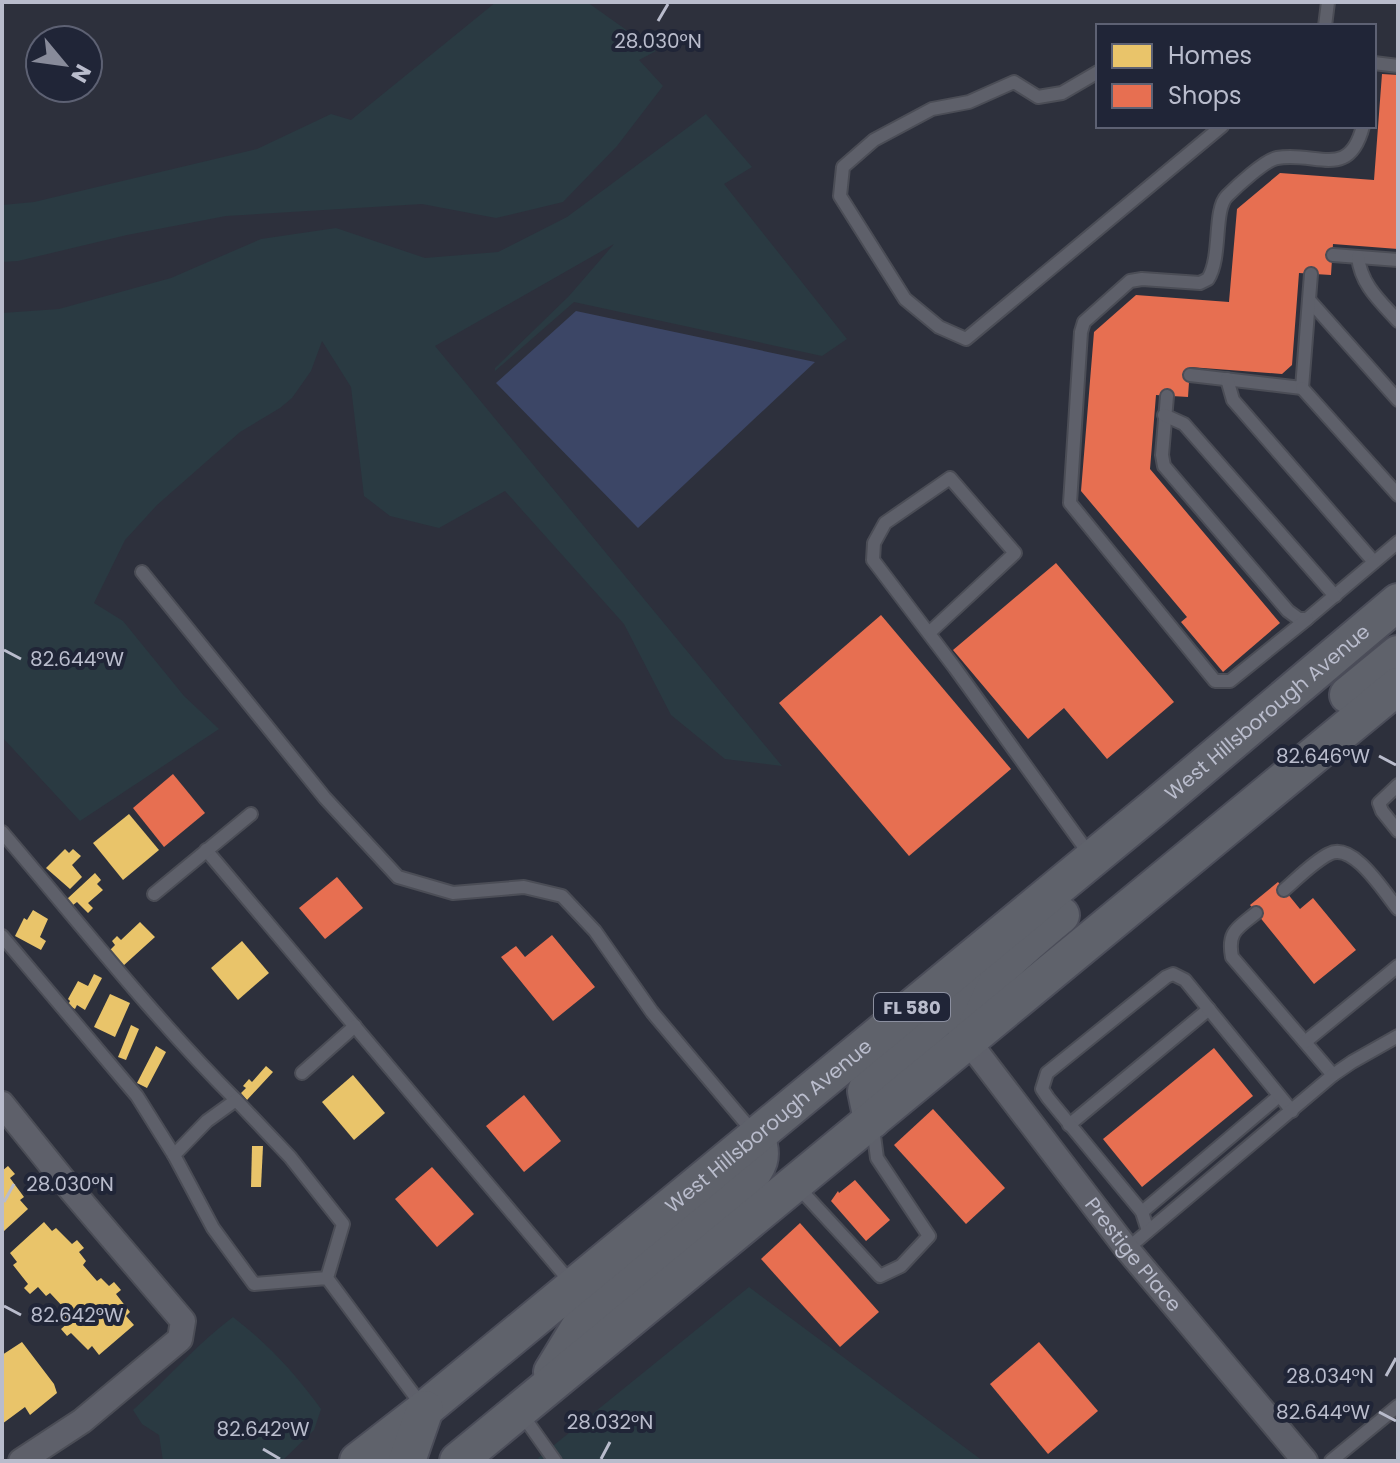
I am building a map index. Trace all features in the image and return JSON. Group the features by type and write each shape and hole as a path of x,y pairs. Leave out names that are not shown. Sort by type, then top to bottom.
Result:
{"main road":[{"name":"West Hillsborough Avenue","path":"358,1461 756,1136 1398,602"},
{"path":"1254,804 1267,762 1398,654"},
{"name":"FL 580","path":"458,1461 1398,686"},
{"path":"968,1041 968,1007 988,982 1028,942 1184,813 1226,747"},
{"path":"872,1120 866,1091 874,1077 943,1014 968,960"},
{"path":"529,1402 580,1326 741,1188 759,1164 762,1151 756,1136"},
{"path":"407,1461 425,1409"}],"street":[{"name":"Prestige Place","path":"968,1041 1127,1249 1305,1461"},
{"path":"2,1104 183,1321 180,1339 82,1421 21,1461"}],"lane":[{"path":"1328,2 1328,24"},
{"path":"1376,63 1398,66"},
{"path":"1096,73 1062,93 1038,97 1014,82 969,102 932,109 874,140 843,167 840,196 905,299 939,327 966,339 1220,128"},
{"path":"1363,128 1359,145 1352,153 1335,160 1274,158 1227,196 1222,210 1215,264 1208,279 1200,283 1130,281 1084,322 1070,503 1215,681 1230,681 1398,542"},
{"path":"1333,255 1398,260"},
{"path":"1358,257 1360,274 1366,284 1398,321"},
{"path":"1302,388 1311,274"},
{"path":"1310,301 1398,400"},
{"path":"1190,375 1302,388 1398,495"},
{"path":"1227,379 1233,400 1374,562"},
{"path":"1167,396 1162,455 1164,466 1288,611 1299,619 1307,619"},
{"path":"1164,415 1184,424 1335,596"},
{"path":"929,633 1015,553 950,478 885,523 874,543 873,560 1092,857"},
{"path":"142,572 325,798 398,877 453,893 524,887 562,896 595,931 652,1012 756,1136"},
{"path":"1398,785 1379,803 1398,831"},
{"path":"154,894 251,814"},
{"path":"2,832 198,1062 290,1157 343,1224 327,1278"},
{"path":"206,850 574,1286"},
{"path":"1284,890 1330,853 1343,851 1354,856 1398,909"},
{"path":"1256,913 1233,932 1229,944 1232,957 1333,1075"},
{"path":"2,936 137,1096 174,1155 213,1228 254,1284 327,1278"},
{"path":"1305,1042 1398,966"},
{"path":"1148,1231 1142,1212 1042,1089 1047,1073 1173,974 1185,980 1292,1111"},
{"path":"1069,1125 1209,1009"},
{"path":"302,1073 355,1026"},
{"path":"1127,1249 1333,1075 1398,1036"},
{"path":"1142,1212 1279,1096"},
{"path":"174,1155 207,1121 236,1100"},
{"path":"794,1184 880,1276 901,1266 929,1236 877,1158 872,1120"},
{"path":"327,1278 425,1409"},
{"path":"529,1402 555,1461"},
{"path":"1331,1461 1398,1406"}],"shaded area":[{"path":"496,2 587,2 656,51 639,60 663,86 617,146 563,202 496,218 422,204 226,216 2,262 2,205 34,202 257,149 331,114 351,120"},
{"path":"706,114 752,167 724,184 847,339 822,356 574,302 495,371 569,296 614,244 435,346 782,766 725,759 671,715 624,624 505,491 439,528 390,516 364,496 351,387 322,341 311,371 292,398 240,432 157,505 125,540 94,603 123,621 184,696 219,729 80,821 2,737 2,313 59,309 171,278 261,239 336,228 425,258 498,252 567,217"},
{"path":"749,1287 983,1461 540,1461 538,1458"},
{"path":"233,1317 280,1360 321,1409 314,1430 282,1461 163,1461 159,1435 142,1424 133,1410"}],"water":[{"path":"576,311 815,362 638,528 496,383"}],"building: Homes":[{"path":"129,814 159,850 123,880 93,843"},
{"path":"65,849 69,853 73,849 81,856 72,865 82,877 70,889 46,868"},
{"path":"95,873 101,880 97,884 103,890 88,903 93,908 88,913 77,902 73,905 67,899"},
{"path":"33,910 48,919 40,937 46,941 41,950 15,936 24,918 27,920"},
{"path":"140,922 155,937 123,966 109,951 115,945 112,941 117,936 121,940"},
{"path":"242,941 269,973 238,1000 211,968"},
{"path":"94,974 102,978 85,1010 77,1005 75,1009 68,1005 78,981 88,986"},
{"path":"110,994 130,1003 115,1037 94,1027"},
{"path":"131,1025 139,1029 126,1060 118,1057"},
{"path":"156,1046 166,1052 147,1088 137,1083"},
{"path":"266,1066 273,1072 247,1100 241,1093 246,1088 243,1086 249,1079 252,1082"},
{"path":"353,1075 385,1113 354,1140 322,1102"},
{"path":"252,1146 263,1146 261,1187 251,1187"},
{"path":"8,1166 15,1174 10,1178 24,1197 20,1200 28,1209 4,1231 2,1171"},
{"path":"44,1222 52,1231 56,1228 72,1244 77,1240 84,1248 79,1252 86,1261 83,1265 97,1281 101,1278 109,1286 114,1282 121,1290 116,1294 130,1312 126,1316 134,1325 99,1355 92,1346 88,1350 71,1333 67,1336 61,1329 69,1322 61,1313 65,1309 50,1293 46,1296 38,1287 30,1294 24,1288 28,1284 13,1265 17,1262 10,1253"},
{"path":"22,1342 54,1384 57,1393 30,1415 25,1407 2,1424 2,1355"}],"building: Shops":[{"path":"1382,74 1398,75 1398,249 1333,244 1331,275 1299,273 1292,365 1282,374 1190,367 1188,397 1156,395 1150,469 1280,623 1223,672 1181,622 1187,617 1081,491 1094,332 1136,295 1229,302 1237,209 1280,173 1374,180"},
{"path":"1056,563 1174,702 1107,759 1064,708 1028,739 953,650"},
{"path":"881,615 1011,769 909,856 779,703"},
{"path":"173,774 205,813 164,847 133,808"},
{"path":"337,877 363,908 325,939 299,908"},
{"path":"1278,882 1300,909 1313,898 1356,950 1314,984 1250,905"},
{"path":"552,935 595,987 553,1021 501,957 516,946 525,957"},
{"path":"1214,1048 1253,1096 1142,1187 1103,1139"},
{"path":"524,1095 561,1141 524,1172 486,1126"},
{"path":"933,1109 1005,1188 966,1224 894,1145"},
{"path":"432,1167 474,1214 437,1247 395,1199"},
{"path":"855,1180 890,1220 866,1241 831,1201 838,1191"},
{"path":"800,1223 879,1312 840,1347 761,1259"},
{"path":"1039,1342 1098,1411 1048,1454 990,1384"}]}
